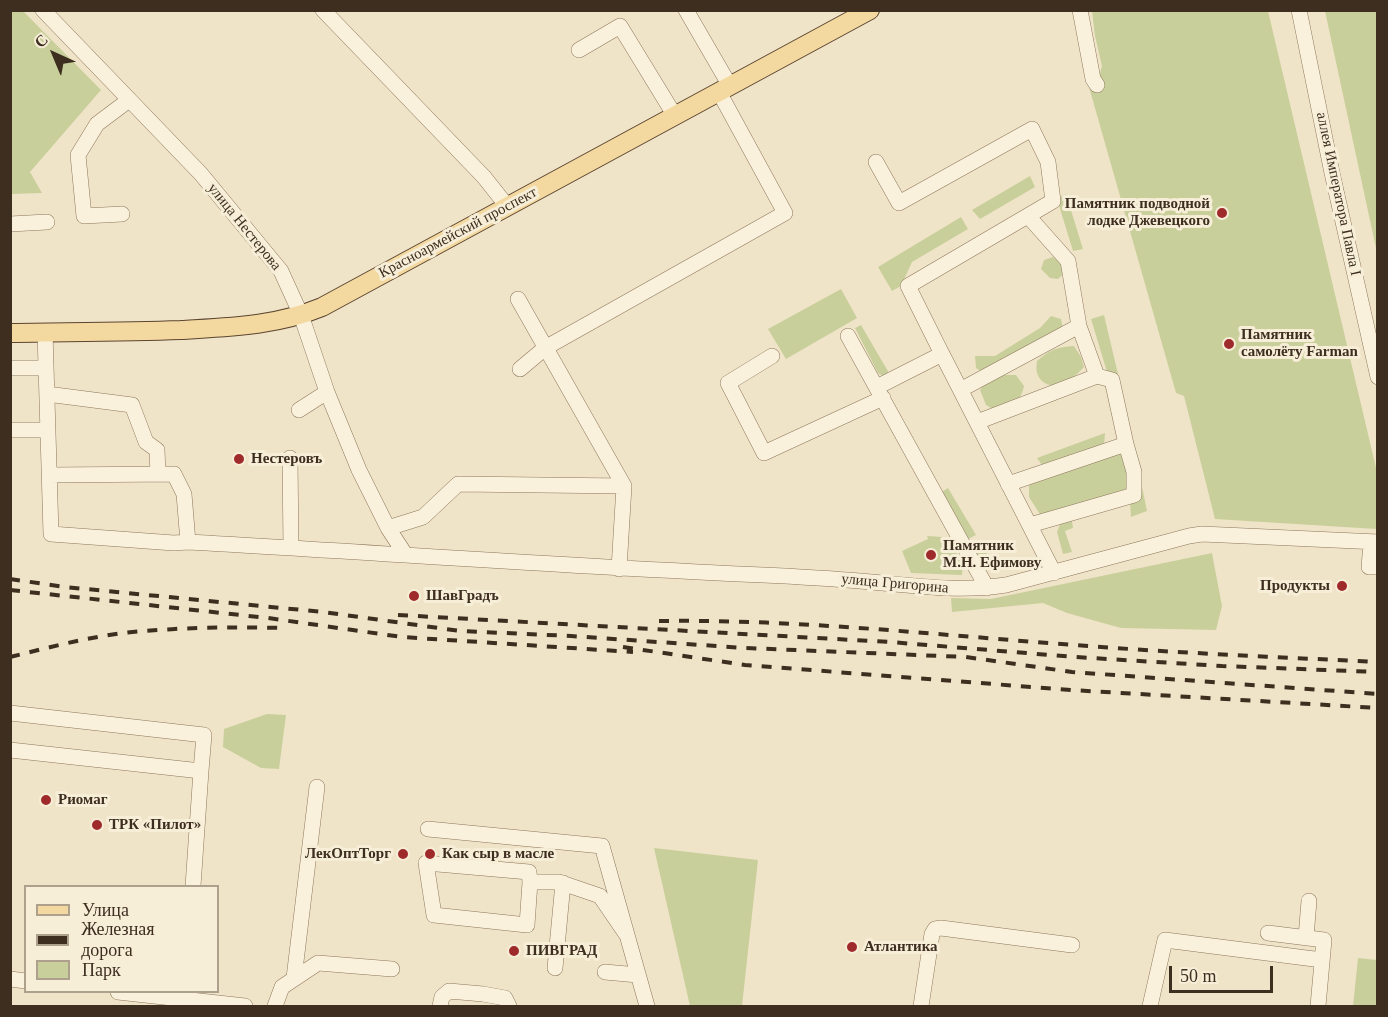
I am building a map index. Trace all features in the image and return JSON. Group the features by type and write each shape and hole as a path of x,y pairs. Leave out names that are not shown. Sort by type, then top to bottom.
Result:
{"main road":[{"name":"Красноармейский проспект","path":"10,333 246,327 301,315 321,307 870,10"}],"street":[{"name":"улица Нестерова","path":"43,10 201,174 281,271 301,315 327,392 358,470 388,528 405,554"},
{"path":"323,10 484,177 507,207"},
{"path":"520,369 545,348 785,213 686,10"},
{"path":"1080,10 1093,79 1097,85"},
{"name":"аллея Императора Павла I","path":"1299,10 1332,174 1377,377"},
{"path":"579,50 621,18 675,116"},
{"path":"122,214 84,216 78,155 97,124 129,100"},
{"path":"876,162 898,203 1032,129 1048,162 1053,201 908,286 1054,573"},
{"path":"1028,216 1068,261 1079,326 1096,376"},
{"path":"10,224 47,222"},
{"path":"518,299 624,486 619,569"},
{"path":"962,389 1079,326"},
{"path":"45,332 49,475 174,474 184,494 188,542"},
{"path":"848,336 987,588"},
{"path":"772,356 728,383 764,453 880,393 942,354"},
{"path":"10,368 46,368"},
{"path":"977,422 1096,376 1112,380 1134,472 1134,495 1030,525"},
{"path":"299,410 327,392"},
{"path":"47,394 132,405 146,442 157,450 158,474"},
{"path":"10,430 48,430"},
{"path":"1008,484 1126,444"},
{"path":"290,458 291,548"},
{"name":"улица Григорина","path":"49,475 51,534 174,543 405,554 619,569 802,577 926,588 987,588 1202,534 1374,542"},
{"path":"388,528 423,517 458,484 624,486"},
{"path":"1374,542 1369,567 1377,567"},
{"path":"10,713 204,735 193,885"},
{"path":"10,750 201,771"},
{"path":"294,978 318,787"},
{"path":"428,829 602,846 646,1006"},
{"path":"426,863 529,872 530,882 527,925 434,915 426,863"},
{"path":"530,882 563,883 600,897 626,934"},
{"path":"555,968 563,883"},
{"path":"1306,937 1309,901"},
{"path":"921,1006 932,934 935,930 941,928 1072,945"},
{"path":"1268,933 1324,940 1317,1006"},
{"path":"1150,1006 1165,940 1322,960"},
{"path":"275,1006 282,987 318,963 392,969"},
{"path":"605,972 638,975"},
{"path":"440,1006 442,997 449,992 505,998 508,1006"},
{"path":"139,993 182,995 245,1006"}],"green space":[{"path":"10,11 23,11 101,90 30,172 42,193 11,194"},
{"path":"1092,11 1268,11 1377,472 1376,529 1215,519 1184,396 1176,393 1089,87 1097,85 1102,66"},
{"path":"1325,11 1377,11 1377,253"},
{"path":"1030,176 1035,187 980,219 972,210"},
{"path":"1066,194 1083,249 1073,251 1057,199"},
{"path":"961,217 968,229 912,262 901,286 892,291 878,267"},
{"path":"1053,257 1062,264 1063,274 1058,279 1050,278 1041,269 1044,260"},
{"path":"841,289 857,318 786,359 768,329"},
{"path":"1104,315 1118,374 1111,375 1107,372 1091,319"},
{"path":"1051,316 1061,319 1063,328 982,372 976,368 975,356 995,356 1040,328"},
{"path":"861,325 889,373 883,376 878,373 855,328"},
{"path":"1074,346 1084,367 1070,380 1058,385 1046,384 1041,380 1038,376 1037,361 1054,350"},
{"path":"1001,375 1016,375 1024,386 1017,400 996,411 986,405 980,390 986,381"},
{"path":"1129,422 1147,511 1131,517 1125,425"},
{"path":"1105,433 1104,448 1044,468 1037,458"},
{"path":"1120,453 1128,470 1129,488 1041,516 1029,497 1029,484"},
{"path":"948,488 976,535 968,539 940,493"},
{"path":"1072,521 1073,528 1065,531 1072,552 1063,554 1057,532 1060,524"},
{"path":"927,536 943,537 951,545 962,564 962,575 911,573 902,551 928,539"},
{"path":"981,544 996,568 984,570 971,548"},
{"path":"1212,553 1222,606 1216,630 1121,628 1067,613 1043,603 952,612 951,598 991,599"},
{"path":"267,714 286,715 279,769 261,768 223,747 224,729"},
{"path":"654,848 758,860 742,1006 690,1006"},
{"path":"1358,958 1377,960 1377,1006 1353,1006"}],"railway":[{"path":"10,579 65,587 323,612 460,631 745,648 966,657 1072,672 1378,694"},
{"path":"10,590 268,618 402,637 633,652"},
{"path":"398,615 890,642 1222,666 1378,672"},
{"path":"659,621 763,622 1150,650 1378,662"},
{"path":"10,657 77,641 128,633 198,628 287,628"},
{"path":"623,647 745,665 1071,690 1378,708"}],"place":[{"name":"Памятник подводной лодке Джевецкого","path":"1222,213"},
{"name":"Памятник самолёту Farman","path":"1229,344"},
{"name":"Нестеровъ","path":"239,459"},
{"name":"Памятник М.Н. Ефимову","path":"931,555"},
{"name":"Продукты","path":"1342,586"},
{"name":"ШавГрадъ","path":"414,596"},
{"name":"Риомаг","path":"46,800"},
{"name":"ТРК «Пилот»","path":"97,825"},
{"name":"ЛекОптТорг","path":"403,854"},
{"name":"Как сыр в масле","path":"430,854"},
{"name":"Атлантика","path":"852,947"},
{"name":"ПИВГРАД","path":"514,951"}]}
